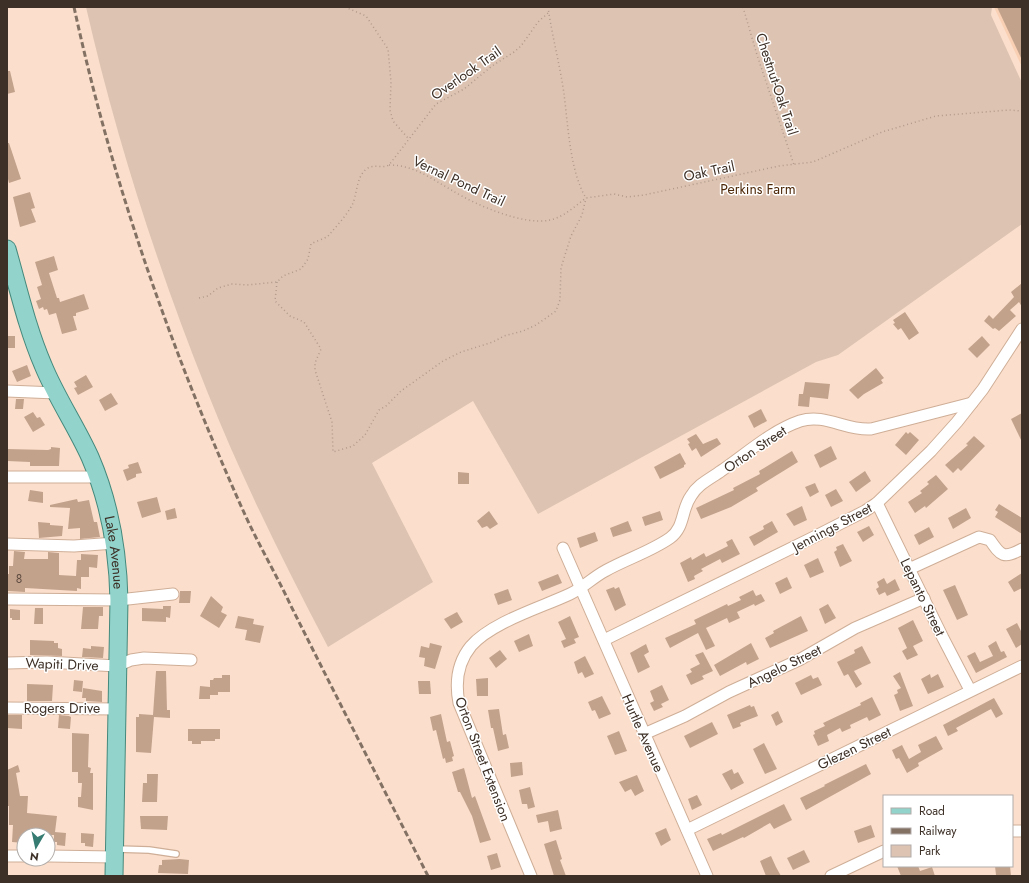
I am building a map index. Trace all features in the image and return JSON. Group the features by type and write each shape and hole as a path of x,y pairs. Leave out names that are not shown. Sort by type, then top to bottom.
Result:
{"main road":[{"name":"Lake Avenue","path":"7,249 37,350 56,393 87,451 98,477 108,508 115,544 119,600 114,876"}],"street":[{"name":"Jennings Street","path":"604,640 805,542 865,511 877,503 931,451 972,403 1022,329"},
{"path":"7,391 56,393"},
{"name":"Orton Street","path":"581,588 603,572 653,548 673,535 680,526 688,500 700,485 754,447 793,424 807,419 820,418 856,429 871,429 972,403"},
{"path":"7,477 98,477"},
{"name":"Lepanto Street","path":"877,503 970,690"},
{"path":"909,569 979,537 990,540 996,551 1002,555 1011,555 1022,549"},
{"path":"7,544 74,546 115,544"},
{"name":"Hurtle Avenue","path":"563,548 707,876"},
{"name":"Orton Street Extension","path":"530,876 463,715 457,691 458,672 467,652 484,634 501,624 581,588"},
{"path":"7,599 119,600 174,594"},
{"name":"Angelo Street","path":"644,734 685,716 729,692 799,660 855,628 924,598"},
{"path":"117,666 131,660 144,658 191,660"},
{"name":"Wapiti Drive","path":"7,663 47,662 117,666"},
{"name":"Glezen Street","path":"687,830 970,690 1022,666"},
{"name":"Rogers Drive","path":"7,708 117,709"},
{"path":"831,876 883,851"},
{"path":"56,856 114,853"}],"lane":[{"path":"114,853 149,850 176,854"}],"path":[{"path":"345,7 366,16 388,49 391,82 390,110 393,121 409,139"},
{"path":"388,165 384,167 374,166 368,168 361,174 352,206 345,217 327,237 311,244 308,259 301,269 283,276 277,282 274,301 290,316 304,322 321,349 315,363 315,370 332,422 333,452 353,446 366,435 379,410 386,406 401,391 443,361 471,348 523,331 536,325 556,311 560,300 564,258 571,236 582,215 586,198 580,188 570,141 564,94 548,7"},
{"name":"Chestnut-Oak Trail","path":"743,7 756,55 794,166"},
{"name":"Overlook Trail","path":"388,165 436,104 464,89 498,62 514,52 538,22 548,13"},
{"name":"Oak Trail","path":"586,198 614,194 628,197 644,195 779,166 794,166 813,162 882,132 936,116 1009,110 1022,111"},
{"name":"Vernal Pond Trail","path":"388,165 410,168 467,199 507,215 533,221 551,220 562,216 586,198"},
{"path":"199,298 208,296 218,288 232,284 277,282"}],"shaded area":[{"path":"994,7 1022,7 1022,67"}],"green space":[{"name":"Perkins Farm","path":"86,7 992,7 991,15 1022,83 1022,224 838,355 816,362 538,514 473,401 372,463 433,582 328,647 234,456 220,424 171,297 124,153"}],"building":[{"path":"997,7 1022,7 1022,60"},
{"path":"7,71 10,71 15,92 7,94"},
{"path":"7,143 9,143 21,179 9,183 7,175"},
{"path":"30,192 35,208 31,209 36,222 20,227 13,197"},
{"path":"54,256 58,270 49,273 57,298 59,298 60,302 84,294 89,309 76,313 76,316 73,316 77,330 62,334 56,313 49,315 47,309 44,310 43,307 39,309 36,301 41,299 37,287 42,285 35,262"},
{"path":"1022,283 1022,307 1019,302 1010,310 1016,316 999,331 995,328 993,329 984,321 989,315 993,319 1014,297 1011,292"},
{"path":"905,312 919,333 909,340 901,328 898,330 893,324 895,323 893,320"},
{"path":"7,336 15,336 15,348 7,348"},
{"path":"982,336 990,345 977,358 968,349"},
{"path":"27,365 31,376 17,382 12,371"},
{"path":"876,368 884,378 881,380 883,383 858,399 849,390"},
{"path":"86,375 93,387 78,395 74,388 77,387 74,382"},
{"path":"805,382 830,384 828,399 810,397 809,407 798,406 799,394 803,394"},
{"path":"111,393 118,404 105,411 99,400"},
{"path":"16,399 24,399 23,409 15,409"},
{"path":"761,409 767,421 754,428 748,416"},
{"path":"33,412 37,418 40,417 45,425 33,432 24,417"},
{"path":"1022,413 1022,442 1011,419"},
{"path":"906,432 908,434 910,432 919,440 906,455 895,445"},
{"path":"696,434 703,444 717,438 721,444 701,457 696,448 692,451 688,444 690,443 687,439"},
{"path":"974,436 985,446 961,471 958,468 953,473 945,465 968,445 966,444"},
{"path":"831,446 837,459 820,468 814,455"},
{"path":"51,447 60,448 59,466 30,466 30,462 7,461 7,449 48,450 51,449"},
{"path":"792,451 798,462 756,488 758,491 731,507 701,519 696,508 734,490 733,488 760,474 759,471"},
{"path":"680,453 686,464 684,467 660,479 654,467"},
{"path":"138,462 142,473 136,474 136,477 127,481 123,470 129,468 128,465"},
{"path":"865,471 871,481 856,492 849,482"},
{"path":"458,472 469,473 469,484 458,484"},
{"path":"936,475 948,489 926,508 925,506 915,513 908,502 922,493 920,491 929,484 927,482"},
{"path":"815,483 819,492 810,497 805,487"},
{"path":"836,489 843,501 831,507 825,495"},
{"path":"30,490 43,492 43,503 28,501"},
{"path":"157,497 161,512 142,518 137,502"},
{"path":"77,499 78,502 89,500 94,522 97,522 100,537 80,539 80,528 68,529 70,508 50,507 50,505"},
{"path":"999,504 1022,518 1022,534 995,517 998,512 995,510"},
{"path":"802,506 807,520 794,526 786,514"},
{"path":"175,508 177,518 167,520 165,511"},
{"path":"966,508 971,518 953,529 948,518"},
{"path":"489,511 498,524 490,529 487,526 482,528 477,521"},
{"path":"660,511 663,520 645,526 642,517"},
{"path":"628,521 632,531 613,537 610,528"},
{"path":"772,521 778,532 754,546 749,537 764,529 763,526"},
{"path":"38,522 63,526 62,536 39,538"},
{"path":"869,526 874,535 863,542 857,532"},
{"path":"929,527 934,537 919,545 914,535"},
{"path":"595,532 598,541 580,548 577,538"},
{"path":"732,539 740,554 722,563 720,559 701,569 703,571 694,576 695,579 688,582 680,563 691,557 692,560 704,553 706,557 728,546 726,542"},
{"path":"843,544 852,561 840,567 834,552 837,550 836,547"},
{"path":"14,551 25,552 24,559 48,559 48,552 59,553 59,575 76,576 77,560 81,560 81,554 98,555 97,568 89,567 89,577 81,577 81,589 77,588 77,591 25,588 25,592 7,591 7,574 9,574 9,566 13,566"},
{"path":"818,558 824,572 810,578 804,565"},
{"path":"1022,573 1022,588 1014,592 1008,582"},
{"path":"558,574 562,583 542,591 538,582"},
{"path":"787,577 792,588 780,594 775,583"},
{"path":"884,578 887,584 895,579 900,590 887,596 885,592 879,595 876,589 879,587 877,582"},
{"path":"955,585 968,615 957,620 943,590"},
{"path":"614,587 615,589 619,587 626,605 615,611 606,590"},
{"path":"508,589 512,600 498,605 494,594"},
{"path":"753,590 756,596 761,594 765,601 755,606 754,604 737,612 740,618 729,623 727,618 706,628 715,646 706,650 698,633 670,648 665,638 696,624 694,620 727,604 728,606 741,600 739,597"},
{"path":"180,591 191,591 190,603 179,603"},
{"path":"211,596 223,607 221,612 227,615 219,628 200,616"},
{"path":"828,604 836,618 825,624 819,609"},
{"path":"163,606 171,606 170,618 166,617 166,622 142,621 142,608 163,609"},
{"path":"83,607 103,607 103,616 99,616 98,629 81,629"},
{"path":"35,608 43,608 43,624 34,624"},
{"path":"10,609 20,610 20,620 12,620 12,618 10,618"},
{"path":"457,612 463,622 451,629 444,619"},
{"path":"238,616 254,619 253,624 264,626 260,643 245,640 247,630 235,628"},
{"path":"570,616 579,637 574,639 576,643 564,648 561,641 566,639 558,622"},
{"path":"801,616 808,631 770,648 765,638 774,633 773,631"},
{"path":"913,620 923,641 913,646 918,655 907,660 902,651 907,648 898,628"},
{"path":"1017,623 1022,633 1022,644 1016,648 1006,629"},
{"path":"529,634 533,646 519,652 514,641"},
{"path":"30,640 54,641 54,643 58,643 58,648 62,649 62,656 30,655"},
{"path":"996,641 1001,652 1004,651 1007,657 976,673 967,656 975,652 980,662 993,656 988,646"},
{"path":"430,643 442,646 435,669 424,666 425,658 419,657 421,646 429,648"},
{"path":"751,643 759,659 747,665 746,662 720,676 714,665"},
{"path":"646,644 649,652 644,655 650,667 638,673 630,653"},
{"path":"91,646 104,647 103,658 82,657 83,648 91,649"},
{"path":"862,646 871,663 854,671 862,684 856,688 848,674 844,676 837,662 855,653 854,650"},
{"path":"500,650 507,659 496,668 489,658"},
{"path":"703,652 713,671 702,676 704,679 691,685 686,675 692,672 690,669 700,664 695,655"},
{"path":"585,656 594,674 585,678 582,672 578,674 574,662"},
{"path":"156,671 166,671 167,710 170,710 170,718 154,717 151,753 136,752 136,717 139,717 139,714 153,715"},
{"path":"900,672 913,706 900,711 894,695 898,693 897,690 901,688 893,676"},
{"path":"930,674 931,678 938,674 944,687 928,694 921,679"},
{"path":"222,675 230,675 230,692 218,692 218,695 210,695 210,699 199,699 200,686 210,687 210,680 213,680 214,678 222,678"},
{"path":"811,675 813,679 818,677 822,685 801,695 795,683"},
{"path":"488,678 488,696 477,696 476,679"},
{"path":"74,680 83,681 82,692 73,691"},
{"path":"418,681 430,681 431,694 419,694"},
{"path":"27,684 53,685 52,701 27,701"},
{"path":"662,685 669,700 661,704 663,707 654,711 650,703 654,701 650,691"},
{"path":"83,688 102,691 102,702 86,701 86,698 82,698"},
{"path":"602,696 611,714 599,719 595,710 592,711 588,702"},
{"path":"872,697 881,715 869,721 867,717 850,725 851,728 842,732 840,728 827,735 829,741 818,746 813,735 815,734 814,731 825,726 823,723 861,705 860,703"},
{"path":"994,698 1003,714 996,718 991,709 956,728 958,731 948,736 943,725"},
{"path":"750,705 751,707 754,706 758,716 740,723 741,726 733,729 727,715"},
{"path":"499,709 503,735 506,734 509,748 498,751 493,728 491,728 488,710"},
{"path":"778,711 783,722 776,726 771,715"},
{"path":"441,714 447,742 450,741 454,756 452,757 453,761 446,763 445,758 443,759 436,730 433,731 430,717"},
{"path":"7,715 22,715 22,729 7,728"},
{"path":"59,715 71,717 70,729 58,728"},
{"path":"712,722 718,734 690,748 684,736"},
{"path":"188,729 220,729 220,739 215,739 215,741 201,741 201,744 192,744 192,741 188,741"},
{"path":"619,731 627,751 615,755 607,736"},
{"path":"72,733 89,734 88,767 91,768 90,773 93,773 93,810 78,807 78,797 81,797 82,783 78,783 78,772 72,772"},
{"path":"936,736 943,749 918,763 919,766 907,773 899,758 896,759 892,750 902,745 909,759 921,752 918,745"},
{"path":"764,743 777,769 765,774 753,749"},
{"path":"522,762 523,775 511,777 510,763"},
{"path":"866,764 871,774 806,810 800,798"},
{"path":"18,765 20,772 16,773 20,796 28,796 27,813 57,816 56,827 16,827 16,842 12,842 13,825 9,825 9,806 7,806 7,770"},
{"path":"464,768 472,798 475,796 491,840 480,843 472,816 460,792 458,792 452,772"},
{"path":"732,769 734,774 738,772 744,783 731,790 722,774"},
{"path":"147,774 158,774 157,802 142,802 143,783 147,783"},
{"path":"637,775 644,791 635,796 631,789 625,792 619,782"},
{"path":"530,787 535,807 528,809 527,804 522,804 519,790"},
{"path":"697,795 702,805 692,810 688,799"},
{"path":"784,804 792,820 774,829 770,823 744,838 743,837 713,851 707,839 721,833 722,835"},
{"path":"558,810 562,829 550,832 548,821 538,823 536,815"},
{"path":"140,816 168,816 167,830 141,829"},
{"path":"871,825 875,837 858,843 854,831"},
{"path":"666,828 671,840 661,846 655,833"},
{"path":"56,832 66,833 65,846 57,845"},
{"path":"81,833 94,834 93,847 85,846 85,843 81,843"},
{"path":"556,840 562,859 560,860 566,876 554,876 544,844"},
{"path":"804,850 810,862 793,870 787,858"},
{"path":"497,853 501,867 491,870 487,856"},
{"path":"771,856 781,876 766,876 760,861"},
{"path":"162,860 189,860 188,874 158,873 159,865 162,865"},
{"path":"897,867 918,867 920,871 932,867 935,876 901,876"},
{"path":"995,867 1010,867 1011,876 996,875"}],"railway":[{"path":"74,7 106,138 146,266 193,393 251,528 428,876"}]}
